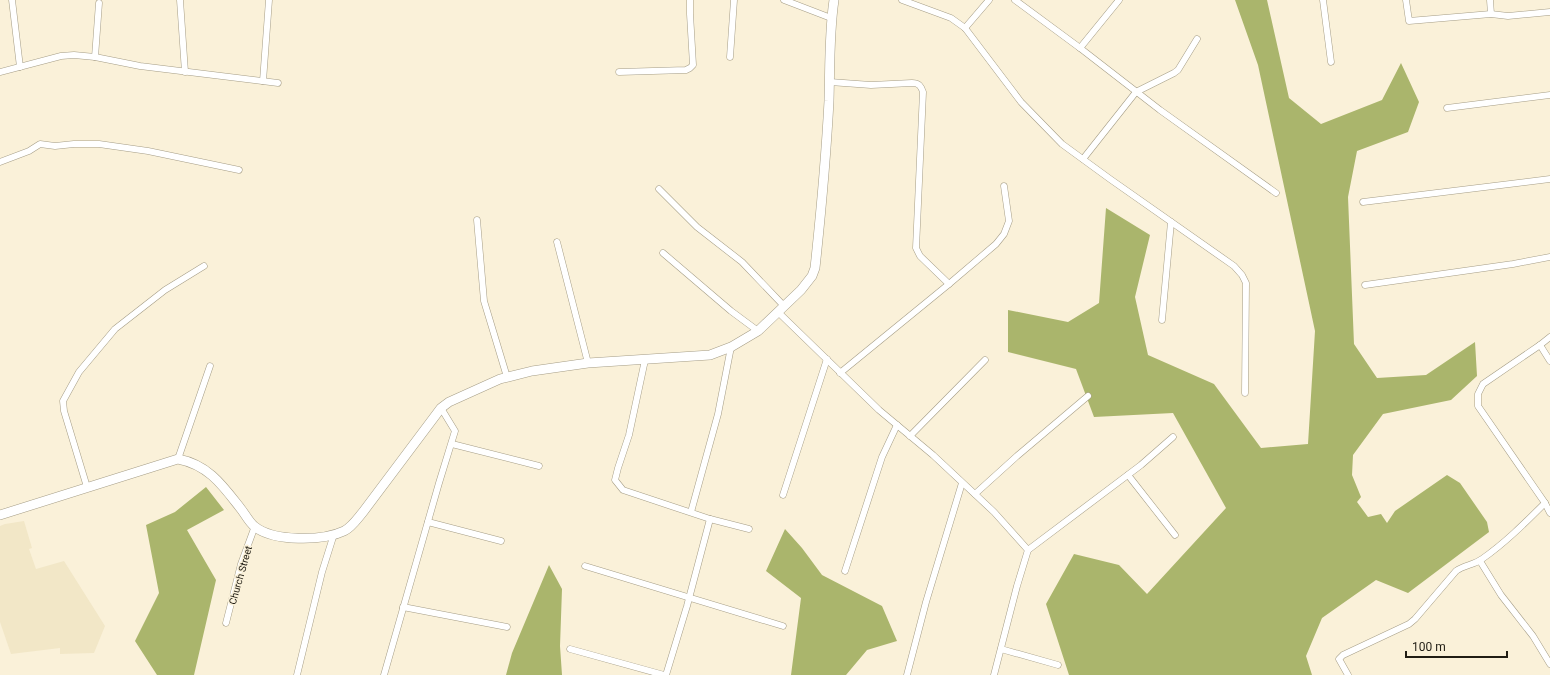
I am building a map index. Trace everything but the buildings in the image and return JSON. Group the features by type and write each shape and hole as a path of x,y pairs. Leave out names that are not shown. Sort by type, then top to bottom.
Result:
{"street":[{"path":"12,0 20,67"},
{"path":"180,0 185,72"},
{"path":"263,81 269,0"},
{"path":"619,72 686,70 693,65 690,0"},
{"path":"730,57 734,0"},
{"path":"784,0 831,18"},
{"path":"0,515 178,459 192,462 205,469 224,486 255,526 276,535 289,537 310,539 334,534 344,531 360,517 441,408 449,402 507,377 588,363 645,360 710,354 731,347 758,331 801,290 812,276 815,268 825,177 830,82 829,50 834,0"},
{"path":"902,0 951,18 965,28 1021,102 1062,144 1234,266 1242,275 1246,283 1246,393"},
{"path":"965,28 989,0"},
{"path":"1015,0 1136,92 1276,193"},
{"path":"1080,48 1119,0"},
{"path":"1323,0 1331,62"},
{"path":"1406,0 1409,20 1491,14 1508,16 1550,12"},
{"path":"1490,0 1491,14"},
{"path":"95,57 99,3"},
{"path":"1083,159 1136,92 1178,70 1197,39"},
{"path":"0,72 61,56 95,57 140,66 278,83"},
{"path":"830,82 871,85 912,83 921,86 924,92 916,248 920,256 949,284"},
{"path":"1447,108 1550,95"},
{"path":"0,162 40,144 55,146 99,144 239,170"},
{"path":"1364,202 1550,179"},
{"path":"840,372 996,244 1004,234 1009,221 1004,186"},
{"path":"659,189 698,227 742,262 781,309 827,359 897,425 994,512 1028,550"},
{"path":"478,220 484,301 507,377"},
{"path":"1162,320 1171,222"},
{"path":"557,242 588,363"},
{"path":"663,253 731,311 758,331"},
{"path":"1365,285 1513,264 1550,257"},
{"path":"87,487 63,406 63,401 75,378 115,329 165,290 204,266"},
{"path":"1550,337 1483,384 1478,394 1478,406 1545,503 1550,513"},
{"path":"1540,345 1550,361"},
{"path":"691,512 718,414 731,347"},
{"path":"783,495 827,359"},
{"path":"645,360 629,435 615,480 623,490 710,519 750,529"},
{"path":"910,436 985,360"},
{"path":"178,459 210,366"},
{"path":"975,494 1088,396"},
{"path":"384,675 455,431 441,408"},
{"path":"845,571 882,457 897,425"},
{"path":"994,675 1028,550 1128,475 1173,437"},
{"path":"452,444 539,466"},
{"path":"1128,475 1174,535"},
{"path":"907,675 926,602 962,483"},
{"path":"1348,675 1339,659 1343,655 1409,624 1456,571 1462,567 1480,561 1517,531 1545,503"},
{"path":"570,649 665,675 689,597 710,519"},
{"path":"428,522 500,540"},
{"name":"Church Street","path":"226,623 241,564 255,526"},
{"path":"297,675 322,572 334,534"},
{"path":"1480,561 1501,595 1533,636 1550,664"},
{"path":"585,566 783,626"},
{"path":"404,607 507,627"},
{"path":"1001,649 1058,665"}],"shaded area":[{"path":"24,521 32,548 29,549 36,569 64,561 105,626 94,653 60,654 60,648 11,654 0,622 0,526"}],"green space":[{"path":"1235,0 1267,0 1289,98 1321,124 1382,100 1401,63 1419,102 1408,132 1357,151 1348,197 1354,344 1377,378 1426,375 1475,342 1477,376 1451,400 1383,414 1353,455 1352,475 1361,497 1357,502 1368,517 1381,514 1387,523 1395,511 1447,475 1460,483 1487,522 1489,532 1408,593 1376,580 1322,618 1306,656 1312,675 1069,675 1046,604 1074,554 1119,565 1147,594 1226,508 1173,413 1094,417 1076,369 1008,352 1008,310 1068,322 1099,303 1106,208 1150,235 1135,297 1148,355 1214,384 1261,448 1308,444 1315,331 1258,65"},
{"path":"206,487 224,510 187,530 216,580 194,675 157,675 135,641 159,593 146,525 175,512"},
{"path":"785,529 802,548 822,575 882,606 897,641 867,650 846,675 791,675 801,598 766,571"},
{"path":"549,565 562,589 560,646 562,675 506,675 512,653"}]}
